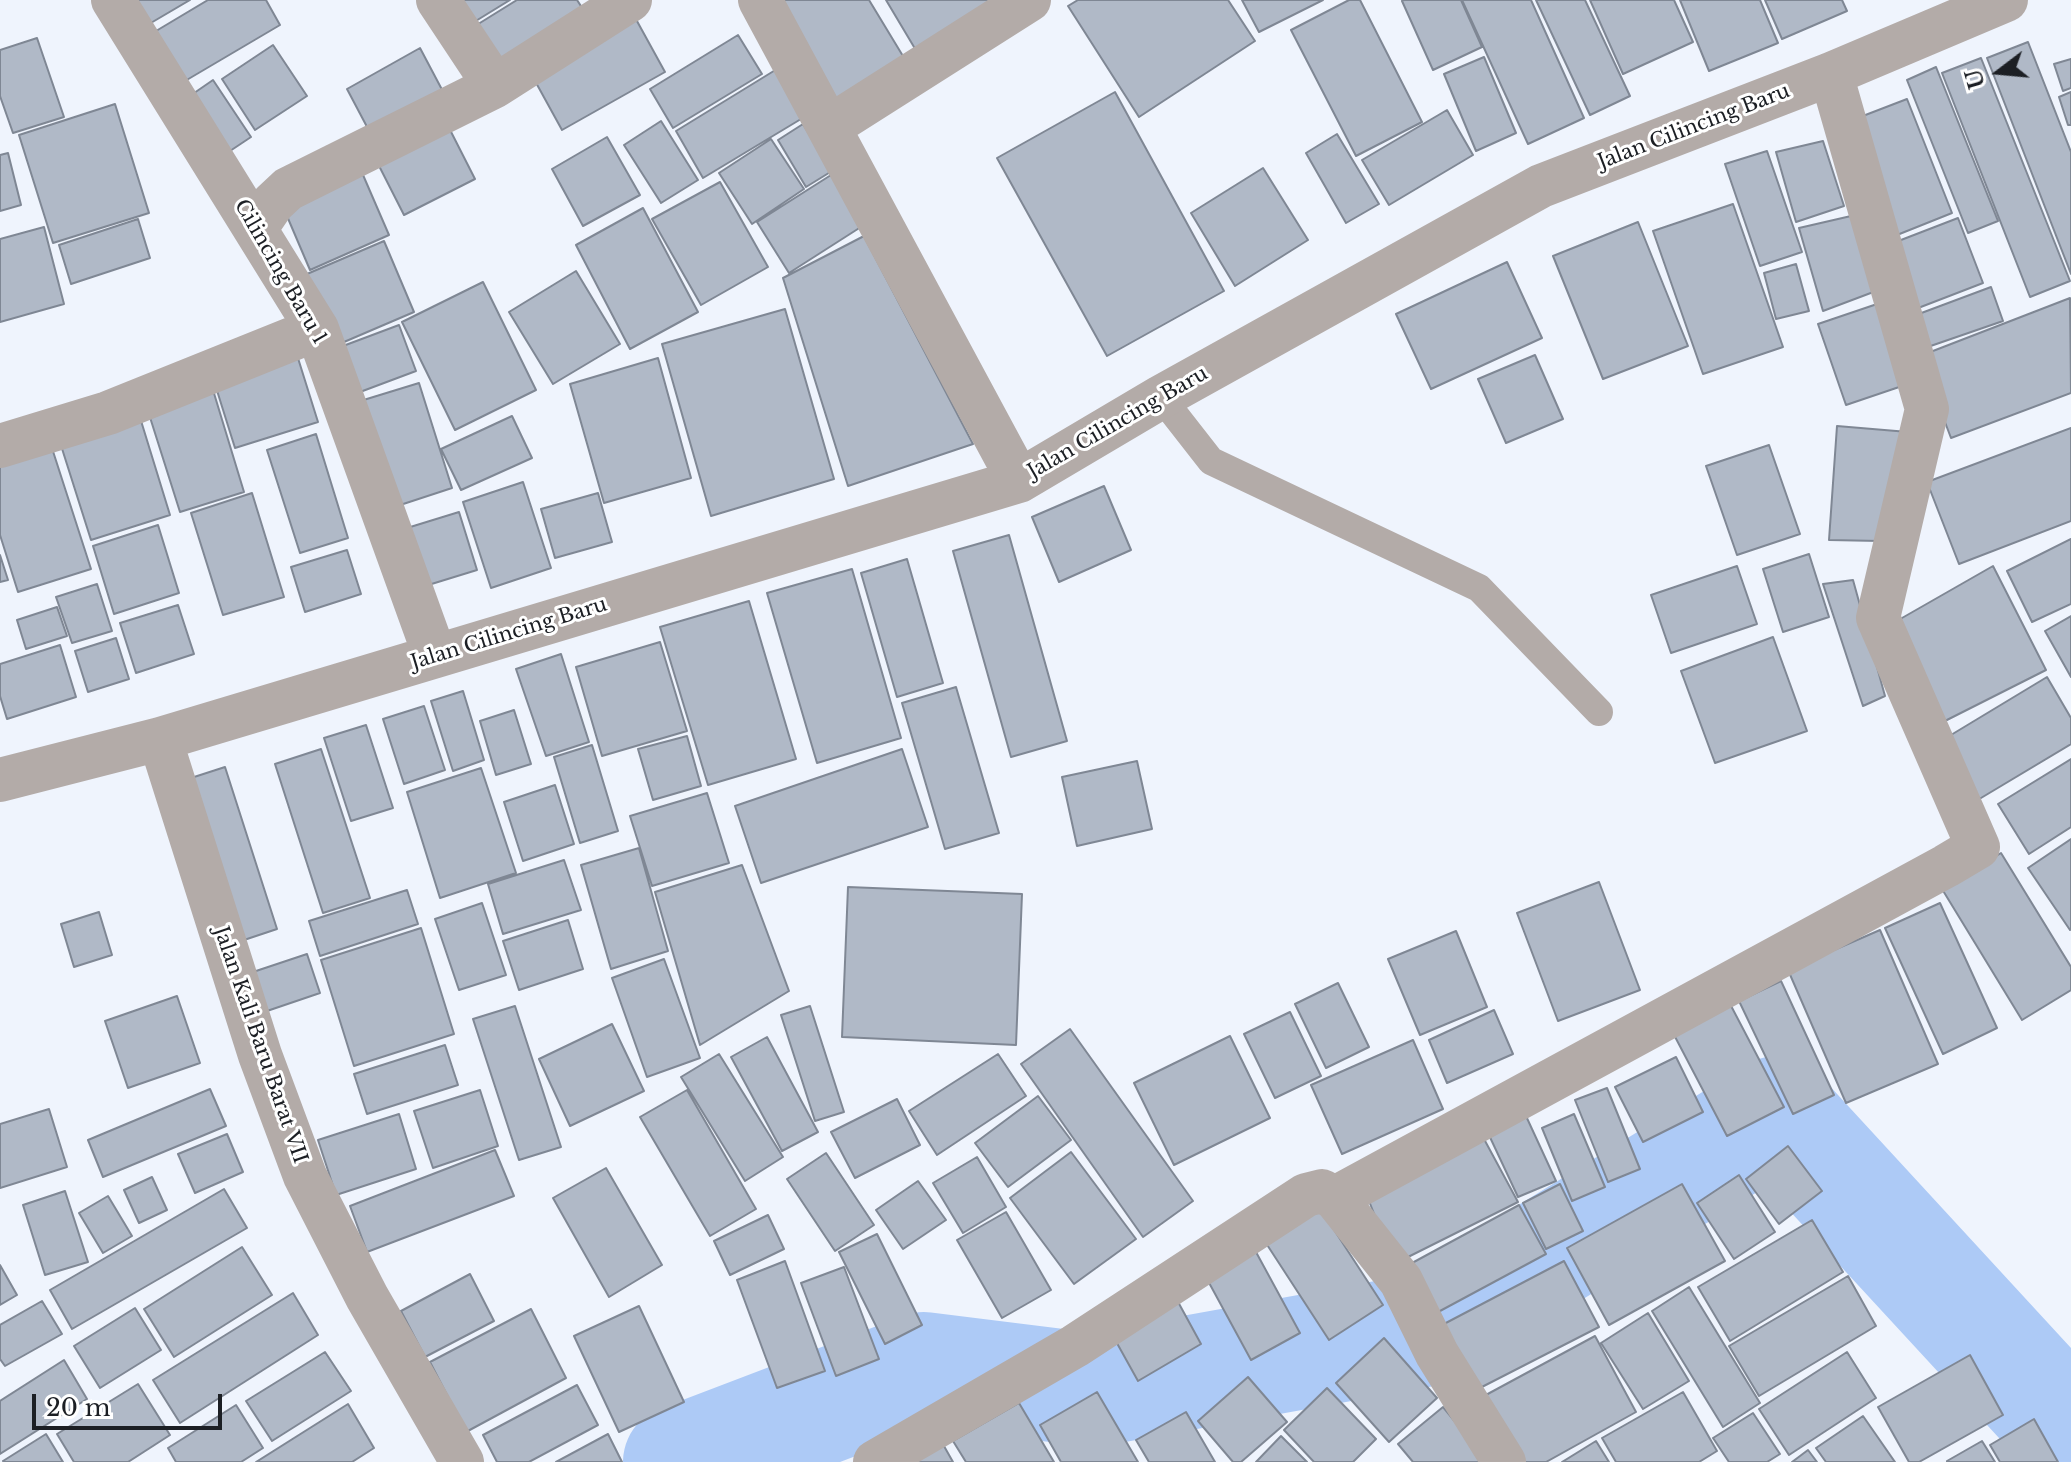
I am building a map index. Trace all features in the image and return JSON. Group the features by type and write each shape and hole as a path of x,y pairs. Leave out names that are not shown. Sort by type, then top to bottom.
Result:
{"street":[{"name":"Cilincing Baru 1","path":"113,0 317,329 435,656"},
{"path":"438,0 495,86"},
{"path":"256,228 273,203 288,189 495,86 630,0"},
{"path":"760,0 1019,481"},
{"path":"829,127 1029,0"},
{"name":"Jalan Cilincing Baru","path":"0,780 160,739 1019,481 1161,397 1541,186 1831,74 2006,0"},
{"path":"1335,1198 1978,847 1878,618 1927,409 1831,74"},
{"path":"0,446 108,413 317,329"},
{"name":"Jalan Kali Baru Barat VII","path":"160,739 260,1055 305,1176 367,1297 462,1462"},
{"path":"875,1462 1075,1346 1306,1195 1322,1191 1335,1198 1401,1281 1437,1354 1504,1462"}],"lane":[{"path":"1161,397 1211,461 1479,588 1599,712"}],"building":[{"path":"127,0 190,0 144,27"},
{"path":"208,0 266,0 280,25 185,81 156,31"},
{"path":"449,0 510,0 466,27"},
{"path":"517,0 577,0 590,20 505,73 475,26"},
{"path":"773,0 869,0 909,66 840,109"},
{"path":"886,0 1002,0 917,52"},
{"path":"1078,0 1228,0 1255,41 1139,117 1068,6"},
{"path":"1242,0 1323,0 1259,32"},
{"path":"1349,0 1360,0 1422,122 1356,156 1291,30"},
{"path":"1404,0 1461,0 1482,47 1433,70"},
{"path":"1462,0 1531,0 1584,118 1528,144"},
{"path":"1536,0 1585,0 1630,96 1590,115"},
{"path":"1590,0 1674,0 1693,42 1623,74"},
{"path":"1680,0 1760,0 1778,43 1709,71"},
{"path":"1765,0 1842,0 1847,11 1782,39"},
{"path":"632,12 665,72 562,130 529,70"},
{"path":"738,35 762,74 673,128 650,89"},
{"path":"37,38 64,117 13,133 0,96 0,50"},
{"path":"2028,42 2071,152 2071,274 1987,58"},
{"path":"273,45 307,96 255,130 222,79"},
{"path":"420,48 448,101 375,142 347,89"},
{"path":"1484,57 1516,133 1476,151 1444,74"},
{"path":"1981,58 2070,281 2030,297 1942,73"},
{"path":"2071,59 2071,88 2063,91 2054,64"},
{"path":"1936,67 1998,221 1968,233 1907,80"},
{"path":"777,69 806,116 703,178 676,131"},
{"path":"213,80 251,137 221,157 184,100"},
{"path":"1115,92 1224,291 1107,356 997,158"},
{"path":"2071,92 2071,125 2068,125 2059,97"},
{"path":"1907,99 1952,213 1887,239 1855,119"},
{"path":"115,104 149,213 53,243 19,135"},
{"path":"1447,110 1473,155 1389,205 1362,160"},
{"path":"445,120 475,179 404,215 374,156"},
{"path":"661,121 698,180 661,203 624,145"},
{"path":"803,124 832,171 806,187 778,140"},
{"path":"1337,134 1379,204 1346,223 1306,153"},
{"path":"607,137 640,195 583,226 552,169"},
{"path":"771,139 804,189 752,224 719,173"},
{"path":"1823,141 1844,206 1796,222 1776,152"},
{"path":"1767,151 1802,252 1760,266 1725,164"},
{"path":"8,153 21,205 0,211 0,155"},
{"path":"360,168 389,235 310,270 281,202"},
{"path":"1263,168 1308,240 1235,286 1191,213"},
{"path":"831,175 864,225 789,273 757,222"},
{"path":"720,182 768,267 701,305 652,219"},
{"path":"1733,204 1783,347 1703,374 1653,231"},
{"path":"643,208 698,312 630,349 576,245"},
{"path":"1851,216 1876,291 1823,311 1799,228"},
{"path":"1958,218 1983,283 1913,310 1888,245"},
{"path":"138,219 150,258 71,284 59,245"},
{"path":"1638,222 1688,346 1603,379 1553,256"},
{"path":"44,227 64,304 0,322 0,239"},
{"path":"864,236 973,444 848,486 783,278"},
{"path":"384,241 414,312 337,345 307,274"},
{"path":"1507,262 1542,338 1431,389 1396,314"},
{"path":"1796,264 1809,311 1776,319 1764,273"},
{"path":"576,271 620,344 553,384 509,312"},
{"path":"483,282 536,390 455,430 402,322"},
{"path":"1991,287 2003,321 1919,350 1908,318"},
{"path":"2070,298 2071,393 1951,438 1920,356"},
{"path":"1880,303 1908,384 1846,405 1818,324"},
{"path":"785,309 834,479 711,516 662,344"},
{"path":"399,325 416,371 352,395 335,349"},
{"path":"297,355 318,422 235,448 214,381"},
{"path":"1535,355 1563,419 1506,443 1478,379"},
{"path":"658,358 691,478 604,503 570,384"},
{"path":"419,383 452,488 391,508 357,402"},
{"path":"213,390 244,492 180,512 148,411"},
{"path":"138,411 170,515 91,540 58,436"},
{"path":"512,416 532,458 461,490 441,449"},
{"path":"1837,426 1908,432 1880,541 1829,540"},
{"path":"2071,428 2071,521 1959,564 1927,482"},
{"path":"316,434 348,538 300,553 267,450"},
{"path":"50,442 91,569 18,592 0,535 0,458"},
{"path":"1769,445 1800,534 1737,555 1706,466"},
{"path":"523,482 551,568 491,588 463,502"},
{"path":"1104,486 1131,550 1059,582 1032,517"},
{"path":"252,493 284,597 223,615 191,513"},
{"path":"598,493 612,542 555,558 541,509"},
{"path":"459,512 477,570 425,586 407,528"},
{"path":"158,525 179,593 114,614 93,546"},
{"path":"1009,535 1067,741 1011,757 953,551"},
{"path":"2071,539 2071,604 2032,622 2007,571"},
{"path":"347,550 361,594 305,612 291,567"},
{"path":"1809,554 1829,617 1783,632 1763,569"},
{"path":"0,555 8,580 0,582"},
{"path":"907,559 943,683 897,697 861,573"},
{"path":"1737,566 1757,624 1671,653 1651,595"},
{"path":"1993,566 2046,670 1937,725 1895,622"},
{"path":"852,569 901,738 817,763 767,593"},
{"path":"1853,580 1885,696 1863,706 1823,584"},
{"path":"97,584 112,631 72,643 56,597"},
{"path":"749,601 796,759 708,785 660,627"},
{"path":"178,605 194,654 136,673 120,623"},
{"path":"57,607 67,636 26,649 17,620"},
{"path":"2071,616 2071,677 2045,631"},
{"path":"1773,637 1807,731 1715,763 1681,671"},
{"path":"116,638 129,679 88,692 75,651"},
{"path":"660,642 687,731 602,756 576,667"},
{"path":"60,645 76,697 7,719 0,696 0,664"},
{"path":"561,654 589,742 546,756 516,669"},
{"path":"2047,677 2071,718 2071,744 1976,801 1941,741"},
{"path":"956,687 999,833 945,849 902,703"},
{"path":"463,691 484,760 453,771 431,701"},
{"path":"424,706 445,770 404,784 383,719"},
{"path":"514,710 531,764 496,775 480,721"},
{"path":"366,725 393,808 351,821 324,738"},
{"path":"687,736 701,786 653,800 638,749"},
{"path":"592,745 618,831 580,843 554,757"},
{"path":"321,749 370,898 323,913 275,764"},
{"path":"902,749 928,827 761,883 735,806"},
{"path":"2071,759 2071,827 2029,854 1998,804"},
{"path":"1137,761 1152,829 1077,846 1062,777"},
{"path":"225,767 277,929 244,940 191,778"},
{"path":"481,768 516,873 440,898 407,792"},
{"path":"555,785 574,844 523,861 504,802"},
{"path":"707,793 729,863 652,886 630,816"},
{"path":"2071,839 2071,929 2070,930 2028,868"},
{"path":"639,848 668,951 611,969 581,865"},
{"path":"2001,853 2071,967 2071,990 2022,1020 1942,889"},
{"path":"564,860 581,910 503,934 488,884"},
{"path":"742,865 789,991 700,1045 655,892"},
{"path":"1599,882 1640,990 1558,1021 1517,913"},
{"path":"848,887 1022,894 1016,1045 842,1037"},
{"path":"407,890 418,924 320,956 309,921"},
{"path":"482,903 506,975 459,990 435,919"},
{"path":"1940,903 1997,1028 1943,1054 1885,928"},
{"path":"99,912 112,955 74,967 61,924"},
{"path":"568,920 583,969 519,990 503,941"},
{"path":"421,928 454,1034 354,1066 321,960"},
{"path":"1880,930 1938,1064 1846,1103 1788,970"},
{"path":"1456,931 1487,1007 1420,1035 1388,959"},
{"path":"307,954 320,993 267,1011 253,972"},
{"path":"664,959 700,1058 647,1077 612,978"},
{"path":"1781,981 1834,1095 1793,1114 1739,1001"},
{"path":"1338,983 1369,1047 1326,1068 1295,1004"},
{"path":"177,996 200,1063 128,1088 105,1021"},
{"path":"1729,1002 1784,1107 1727,1136 1672,1031"},
{"path":"515,1006 561,1147 519,1160 473,1019"},
{"path":"810,1006 844,1112 815,1121 781,1015"},
{"path":"1494,1010 1513,1054 1447,1083 1429,1040"},
{"path":"1290,1012 1321,1076 1275,1098 1244,1034"},
{"path":"612,1024 644,1091 570,1126 539,1059"},
{"path":"1070,1029 1193,1201 1143,1237 1021,1064"},
{"path":"1230,1036 1270,1118 1174,1165 1134,1083"},
{"path":"767,1037 818,1132 782,1151 731,1057"},
{"path":"1413,1040 1443,1109 1342,1154 1311,1085"},
{"path":"445,1045 458,1085 367,1114 354,1074"},
{"path":"719,1054 783,1157 745,1181 681,1077"},
{"path":"998,1054 1026,1096 937,1155 909,1111"},
{"path":"1676,1057 1703,1112 1643,1142 1615,1087"},
{"path":"1607,1088 1640,1169 1608,1182 1575,1100"},
{"path":"210,1089 226,1126 103,1177 88,1140"},
{"path":"480,1090 498,1146 433,1168 414,1111"},
{"path":"687,1090 756,1209 710,1236 640,1117"},
{"path":"1038,1096 1071,1140 1008,1187 975,1143"},
{"path":"897,1099 920,1145 855,1178 831,1132"},
{"path":"49,1109 67,1167 0,1188 0,1124"},
{"path":"399,1114 416,1169 336,1195 318,1140"},
{"path":"1574,1114 1605,1187 1572,1201 1542,1128"},
{"path":"1526,1116 1556,1181 1518,1197 1488,1133"},
{"path":"227,1134 243,1172 195,1193 178,1154"},
{"path":"1484,1139 1518,1202 1394,1264 1369,1201"},
{"path":"1788,1146 1822,1191 1779,1224 1746,1179"},
{"path":"495,1150 514,1196 367,1252 350,1206"},
{"path":"1071,1152 1136,1239 1074,1284 1010,1198"},
{"path":"826,1153 874,1225 835,1251 787,1179"},
{"path":"977,1157 1006,1207 963,1233 933,1183"},
{"path":"606,1168 662,1265 609,1297 553,1198"},
{"path":"1739,1175 1775,1232 1734,1259 1697,1203"},
{"path":"152,1177 167,1210 139,1223 124,1190"},
{"path":"918,1181 946,1220 903,1249 876,1210"},
{"path":"1560,1184 1583,1231 1546,1249 1523,1203"},
{"path":"1682,1184 1725,1261 1609,1325 1567,1248"},
{"path":"224,1189 247,1228 72,1329 50,1290"},
{"path":"65,1191 88,1262 45,1275 23,1205"},
{"path":"108,1196 132,1236 103,1253 79,1213"},
{"path":"1316,1202 1383,1305 1329,1340 1262,1237"},
{"path":"1519,1205 1546,1254 1427,1318 1401,1269"},
{"path":"1006,1212 1051,1290 1002,1318 957,1240"},
{"path":"768,1215 784,1249 730,1275 714,1241"},
{"path":"1812,1220 1843,1272 1730,1341 1698,1287"},
{"path":"877,1234 922,1325 885,1344 839,1252"},
{"path":"1250,1241 1300,1333 1251,1360 1201,1268"},
{"path":"242,1247 272,1295 174,1357 144,1309"},
{"path":"785,1261 825,1371 777,1388 737,1280"},
{"path":"1564,1261 1599,1327 1476,1390 1442,1325"},
{"path":"0,1265 17,1295 0,1305"},
{"path":"844,1267 879,1359 836,1376 801,1283"},
{"path":"470,1274 494,1321 425,1357 401,1311"},
{"path":"1848,1276 1876,1326 1759,1396 1729,1346"},
{"path":"1689,1287 1760,1403 1723,1427 1652,1311"},
{"path":"293,1293 318,1335 180,1423 153,1380"},
{"path":"1177,1300 1201,1344 1138,1381 1113,1336"},
{"path":"42,1301 62,1334 5,1366 0,1359 0,1325"},
{"path":"639,1306 684,1402 619,1432 574,1336"},
{"path":"135,1308 161,1350 100,1388 74,1346"},
{"path":"531,1309 566,1378 466,1432 430,1362"},
{"path":"1648,1313 1689,1381 1643,1409 1601,1343"},
{"path":"1595,1336 1636,1412 1546,1462 1520,1462 1484,1396"},
{"path":"1384,1338 1437,1398 1389,1442 1336,1383"},
{"path":"325,1352 351,1391 272,1441 246,1401"},
{"path":"1847,1352 1876,1398 1789,1455 1759,1409"},
{"path":"1970,1355 2003,1415 1919,1462 1909,1462 1878,1407"},
{"path":"64,1360 87,1399 0,1454 0,1401"},
{"path":"1248,1377 1287,1422 1241,1462 1233,1462 1198,1421"},
{"path":"138,1384 170,1435 128,1462 74,1462 57,1434"},
{"path":"577,1385 598,1425 529,1462 497,1462 483,1435"},
{"path":"1327,1388 1376,1439 1353,1462 1314,1462 1284,1430"},
{"path":"1097,1392 1138,1462 1061,1462 1040,1425"},
{"path":"1683,1392 1717,1451 1699,1462 1616,1462 1602,1438"},
{"path":"1019,1403 1054,1462 966,1462 953,1441"},
{"path":"348,1404 374,1448 352,1462 256,1462"},
{"path":"236,1405 263,1448 241,1462 176,1462 168,1448"},
{"path":"1443,1407 1488,1462 1413,1462 1398,1444"},
{"path":"1186,1412 1215,1462 1149,1462 1136,1440"},
{"path":"1753,1413 1780,1454 1767,1462 1729,1462 1713,1438"},
{"path":"1863,1416 1895,1462 1826,1462 1816,1448"},
{"path":"2034,1419 2058,1462 2000,1462 1990,1445"},
{"path":"46,1434 63,1462 3,1461"},
{"path":"608,1434 622,1462 556,1462"},
{"path":"1281,1436 1307,1462 1256,1462"},
{"path":"940,1439 953,1462 899,1462"},
{"path":"1596,1441 1609,1462 1562,1462"},
{"path":"1982,1441 1995,1462 1947,1462 1947,1461"},
{"path":"1808,1450 1817,1462 1792,1462"}],"waterway":[{"path":"680,1462 924,1369 1093,1390 1424,1330 1777,1113 2071,1432"}]}
